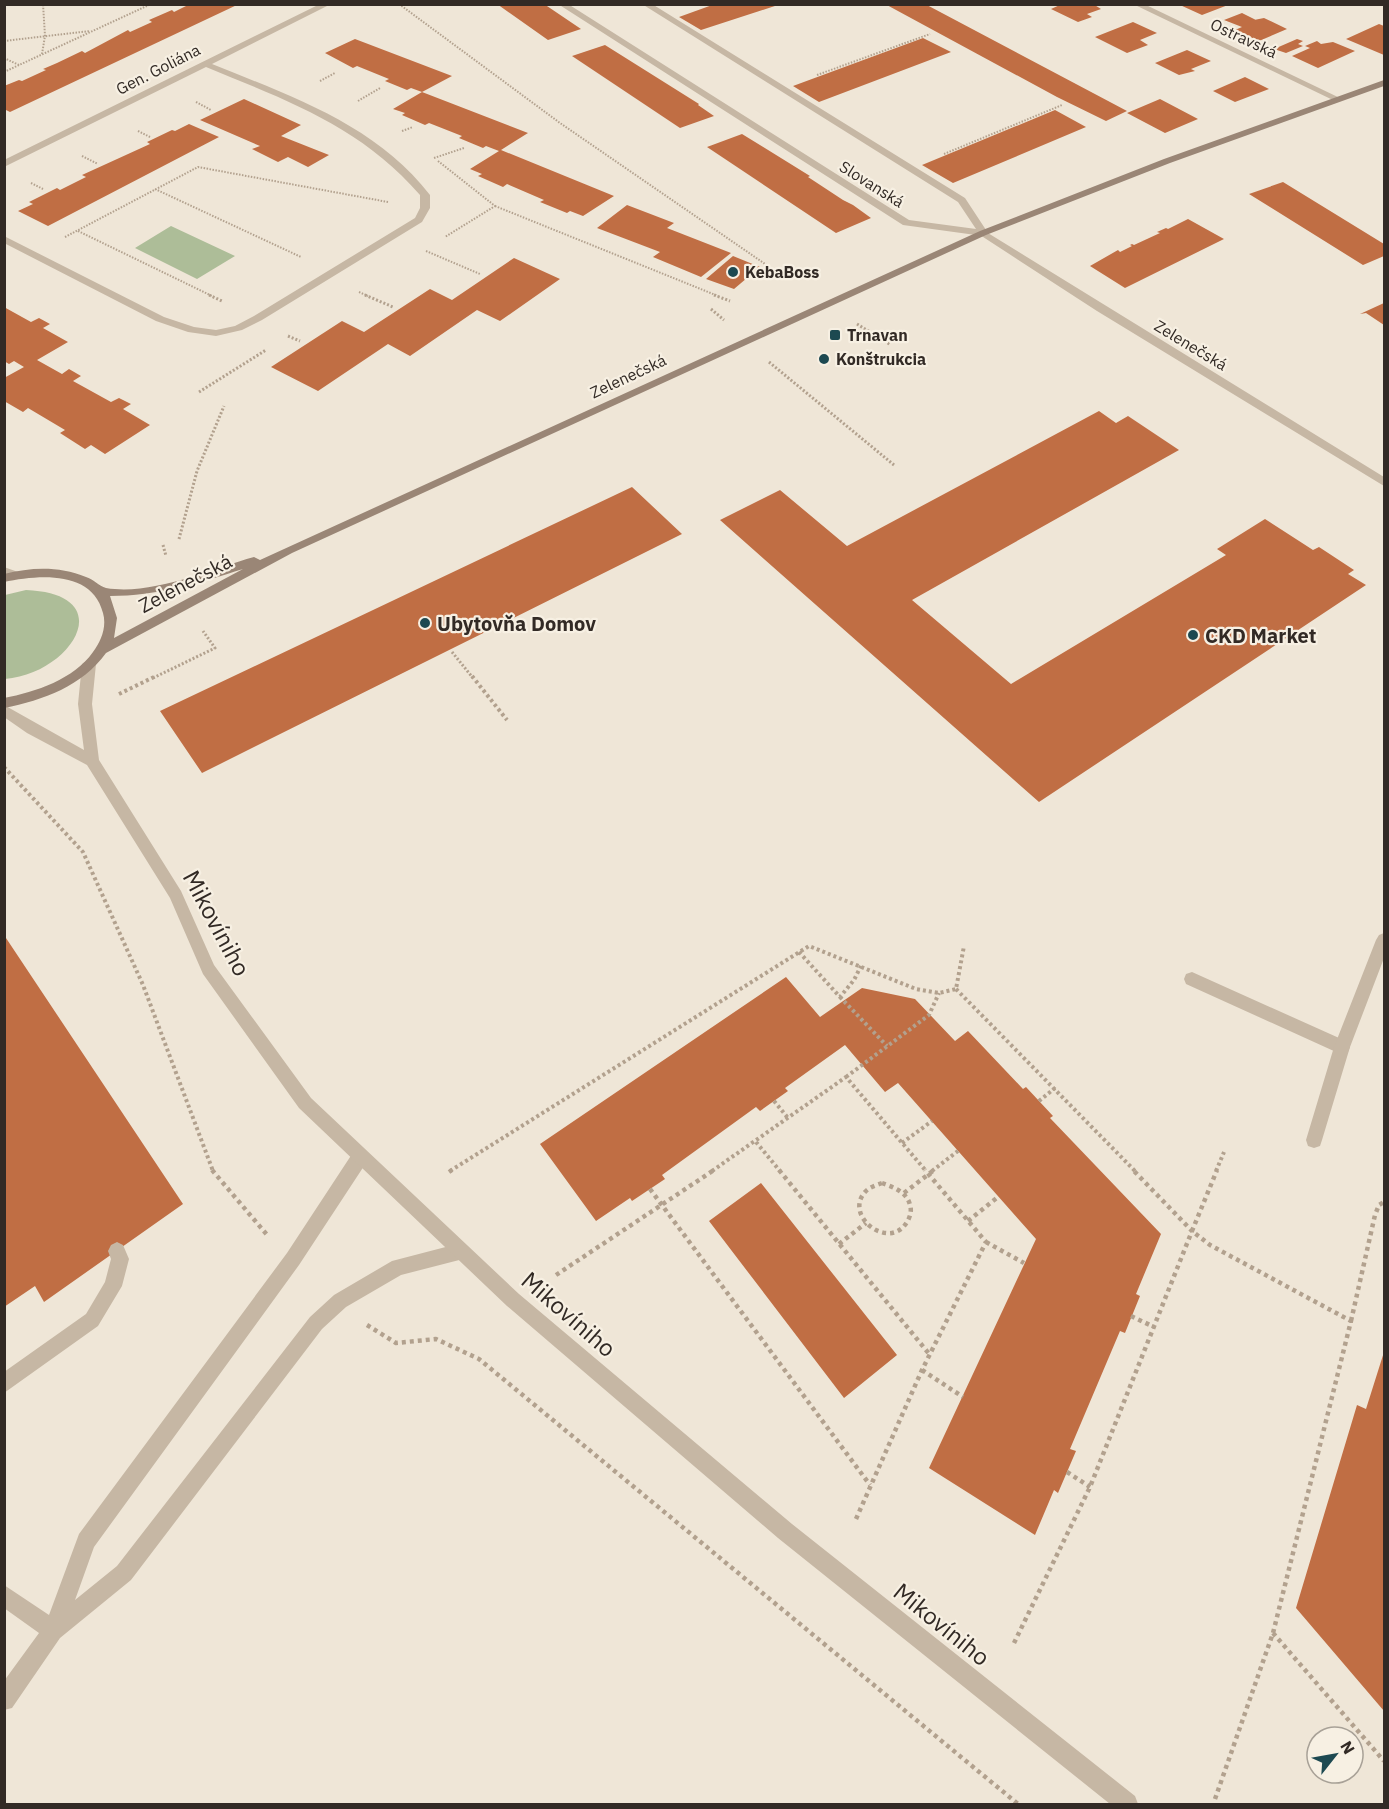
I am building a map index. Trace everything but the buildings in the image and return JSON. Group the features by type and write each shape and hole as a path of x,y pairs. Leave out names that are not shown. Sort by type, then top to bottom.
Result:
{"street":[{"name":"Gen. Goliána","path":"4,164 327,4"},
{"name":"Slovanská","path":"562,4 906,223 982,233"},
{"name":"Slovanská","path":"646,4 962,200 982,233"},
{"name":"Ostravská","path":"1137,4 1338,99"},
{"path":"4,239 160,319 192,330 216,333 237,328 258,318 419,220 424,209 425,195 394,160 362,135 327,116 205,64"},
{"name":"Zelenečská","path":"100,651 288,550 982,233 1167,161 1384,83"},
{"name":"Zelenečská","path":"982,233 1384,482"},
{"name":"Zelenečská","path":"99,592 135,592 173,586 288,550"},
{"name":"Zelenečská","path":"4,703 38,695 57,687 89,664 100,651 108,635 111,619 108,604 90,584 63,574 8,575"},
{"name":"Mikovíniho","path":"89,664 85,704 92,761 176,895 208,969 305,1103 513,1300 784,1531 1127,1804"},
{"name":"Mikovíniho","path":"4,710 32,729 92,761"},
{"path":"1314,1140 1342,1047 1384,940"},
{"path":"1192,979 1342,1047"},
{"path":"4,1700 53,1631 86,1541 294,1259 360,1157"},
{"path":"4,1384 92,1320 113,1286 120,1259 117,1251"},
{"path":"53,1631 124,1573 316,1323 340,1301 398,1267 461,1252"},
{"path":"4,1595 53,1631"}],"path":[{"path":"42,55 45,36 43,4"},
{"path":"4,72 152,4"},
{"path":"399,4 560,123 784,278"},
{"path":"4,41 95,30"},
{"path":"810,78 930,34"},
{"path":"4,58 19,65"},
{"path":"314,84 335,73"},
{"path":"356,102 380,88"},
{"path":"191,100 211,110"},
{"path":"939,156 1062,105"},
{"path":"401,132 413,127"},
{"path":"133,129 150,137"},
{"path":"434,158 464,148"},
{"path":"81,156 98,164"},
{"path":"34,254 198,166 424,209"},
{"path":"29,182 43,189"},
{"path":"155,189 333,273"},
{"path":"495,206 730,301"},
{"path":"77,230 258,318"},
{"path":"424,250 480,274"},
{"path":"359,292 393,308"},
{"path":"711,309 800,388 894,465"},
{"path":"857,324 891,345"},
{"path":"288,336 300,341"},
{"path":"179,539 187,496 224,406"},
{"path":"117,695 215,648 202,630"},
{"path":"452,652 507,720"},
{"path":"4,767 83,852 143,986 212,1170 273,1242"},
{"path":"449,1172 809,946 916,989 939,993 956,989"},
{"path":"956,989 964,946"},
{"path":"799,952 887,1046"},
{"path":"840,997 854,980 861,966"},
{"path":"956,989 1192,1231 1210,1245 1352,1321"},
{"path":"556,1275 756,1142 846,1077 929,1015 939,993"},
{"path":"846,1077 986,1242 1024,1263"},
{"path":"1039,1101 1055,1088"},
{"path":"774,1101 788,1119"},
{"path":"902,1143 932,1121"},
{"path":"756,1142 930,1355"},
{"path":"904,1193 958,1151"},
{"path":"1014,1643 1090,1486 1224,1152"},
{"path":"882,1183 896,1186 904,1193 911,1208 910,1220 901,1230 889,1234 875,1231 866,1223 858,1208 861,1196 870,1186 882,1183"},
{"path":"650,1189 870,1486"},
{"path":"968,1221 999,1196"},
{"path":"1215,1799 1273,1633 1352,1321 1375,1215 1379,1205 1384,1202"},
{"path":"838,1244 866,1223"},
{"path":"856,1519 921,1370 986,1242"},
{"path":"1131,1316 1154,1328"},
{"path":"359,1318 380,1335 396,1342 436,1339 479,1359 1018,1804"},
{"path":"921,1370 963,1396"},
{"path":"1067,1472 1090,1486"},
{"path":"1273,1633 1384,1761"}],"green space":[{"path":"171,226 235,256 197,279 135,248"},
{"path":"26,590 55,595 72,605 79,619 76,634 66,650 50,664 29,674 5,679 5,595"}],"place":[{"name":"KebaBoss","path":"733,272"},
{"name":"Trnavan","path":"835,335"},
{"name":"Konštrukcia","path":"824,359"},
{"name":"Ubytovňa Domov","path":"425,623"},
{"name":"CKD Market","path":"1193,635"}]}
